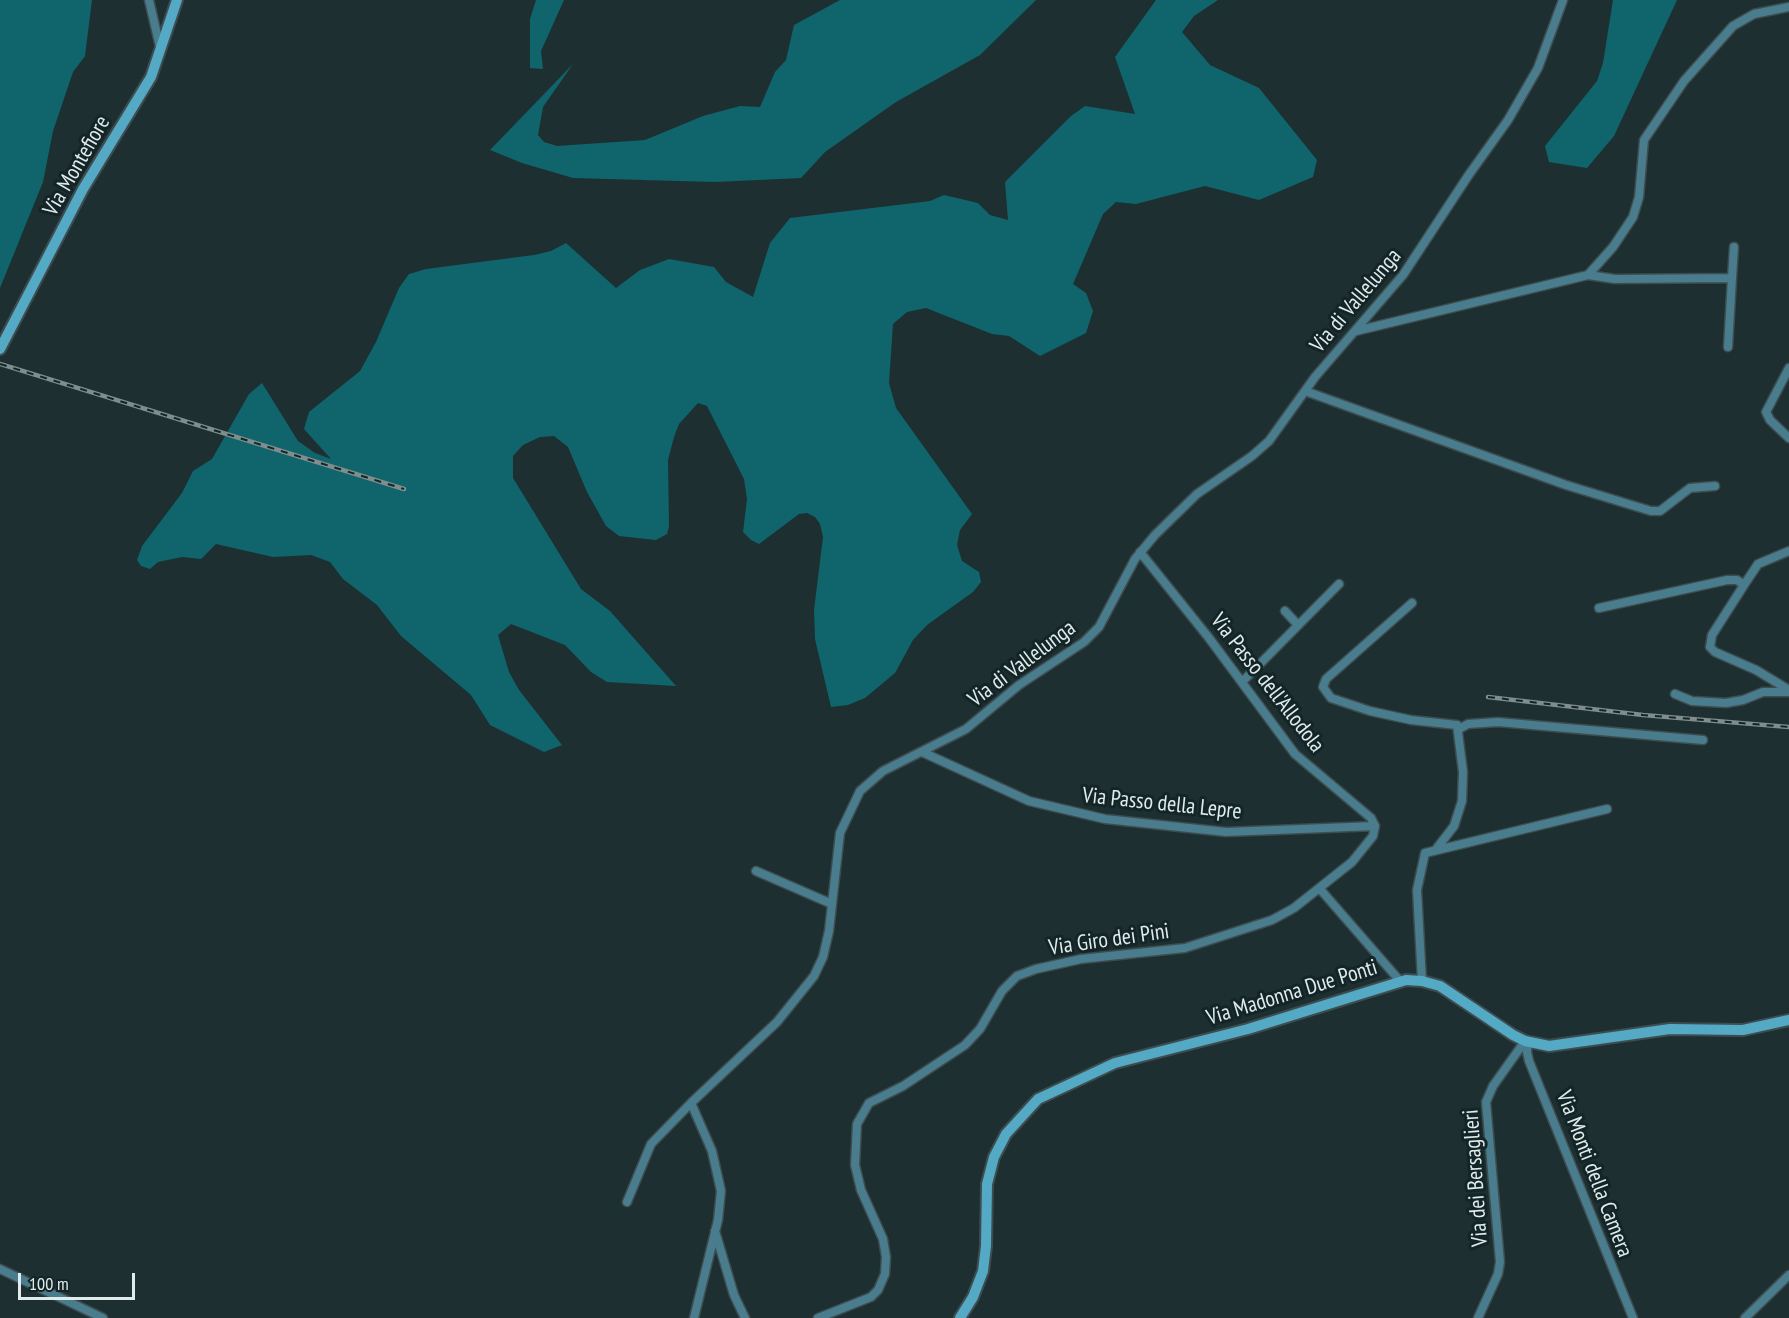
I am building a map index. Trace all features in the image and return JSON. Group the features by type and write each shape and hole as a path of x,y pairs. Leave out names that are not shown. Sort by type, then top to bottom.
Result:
{"main road":[{"name":"Via Montefiore","path":"0,349 83,189 145,88 161,51 177,0"},
{"name":"Via Madonna Due Ponti","path":"960,1318 976,1292 984,1263 985,1193 994,1157 1012,1125 1038,1099 1079,1077 1122,1060 1248,1029 1400,981 1422,981 1443,987 1526,1041 1560,1046 1670,1029 1743,1030 1789,1020"}],"street":[{"path":"149,0 161,51"},
{"name":"Via di Vallelunga","path":"627,1202 651,1144 805,991 823,957 832,904 838,843 852,804 872,778 966,729 1019,685 1095,632 1140,552 1197,494 1263,447 1305,391 1403,275 1512,114 1542,59 1563,0"},
{"path":"1588,275 1613,247 1635,212 1640,192 1644,140 1684,81 1716,43 1741,21 1759,12 1789,7"},
{"path":"1728,348 1734,247"},
{"path":"1355,331 1588,275 1622,279 1732,278"},
{"path":"1789,368 1766,412 1772,422 1789,438"},
{"path":"1305,391 1566,485 1651,511 1662,509 1688,489 1715,486"},
{"path":"1789,551 1758,564 1712,635 1710,647 1715,652 1756,669 1789,691"},
{"name":"Via Passo dell'Allodola","path":"1140,552 1300,759 1371,819 1375,826"},
{"path":"1599,608 1727,580 1737,580 1744,585"},
{"path":"1242,682 1339,584"},
{"path":"1412,603 1326,679 1324,690 1331,699 1370,711 1418,721 1453,723 1459,729 1463,772 1462,801 1454,826 1437,848"},
{"path":"1285,611 1298,625"},
{"path":"1675,694 1692,701 1726,703 1743,700 1763,692 1789,691"},
{"path":"1459,729 1468,724 1498,722 1703,740"},
{"name":"Via Passo della Lepre","path":"922,752 1029,801 1114,821 1226,832 1375,826"},
{"path":"1422,981 1418,886 1423,855 1429,850 1607,808"},
{"name":"Via Giro dei Pini","path":"818,1318 871,1297 878,1290 885,1274 885,1243 861,1190 855,1165 854,1138 864,1109 869,1102 942,1062 968,1043 980,1029 1002,991 1012,980 1036,969 1075,960 1170,951 1192,946 1272,920 1294,908 1352,862 1373,836 1375,826"},
{"path":"756,871 832,904"},
{"path":"1320,889 1400,981"},
{"name":"Via dei Bersaglieri","path":"1478,1318 1498,1274 1500,1259 1486,1102 1493,1086 1526,1041"},
{"name":"Via Monti della Camera","path":"1526,1041 1529,1061 1633,1318"},
{"path":"691,1103 708,1141 719,1176 720,1206 694,1318"},
{"path":"715,1231 735,1295 746,1318"},
{"path":"0,1269 103,1318"},
{"path":"1745,1318 1789,1275"}],"shaded area":[{"path":"0,0 92,0 85,56 73,72 53,131 43,182 0,288"},
{"path":"536,0 564,0 541,51 543,69 530,68 530,19"},
{"path":"840,0 1036,0 980,55 896,102 825,152 801,178 715,182 573,178 522,163 490,150 573,64 543,107 538,135 544,142 557,146 645,140 703,116 740,106 760,107 775,72 786,60 794,25"},
{"path":"1156,0 1218,0 1194,16 1182,32 1210,65 1259,88 1317,160 1313,177 1259,200 1205,186 1136,204 1116,202 1103,214 1073,284 1086,293 1093,311 1086,333 1040,356 1009,336 992,334 926,308 907,312 893,324 889,383 896,408 972,514 960,530 957,545 962,561 979,572 981,582 973,592 927,625 913,640 895,673 865,698 848,705 831,707 815,639 814,610 823,537 820,524 815,517 807,513 799,514 759,544 751,540 743,532 747,499 744,479 707,406 698,403 679,424 674,437 668,460 669,526 667,534 656,540 619,536 606,526 587,492 568,447 554,436 540,437 523,445 513,456 513,478 581,589 610,611 676,686 607,682 591,672 565,645 511,624 498,635 509,672 519,690 562,745 544,752 490,725 471,695 401,636 377,605 343,579 330,562 311,555 273,557 216,544 201,559 182,557 158,562 150,569 141,566 137,560 142,546 182,493 193,471 212,459 249,394 262,383 298,441 315,453 331,459 304,429 309,412 360,371 376,342 399,288 409,274 426,269 534,255 551,251 566,243 616,288 640,270 669,259 714,267 726,282 753,297 770,243 790,218 930,201 944,195 978,203 990,215 1008,220 1005,182 1071,116 1085,106 1135,114 1115,57"},
{"path":"1613,0 1677,0 1614,136 1587,168 1549,162 1545,146 1597,81 1603,63"}],"railway":[{"path":"0,364 404,489"},
{"path":"1488,697 1643,715 1789,727"}]}
